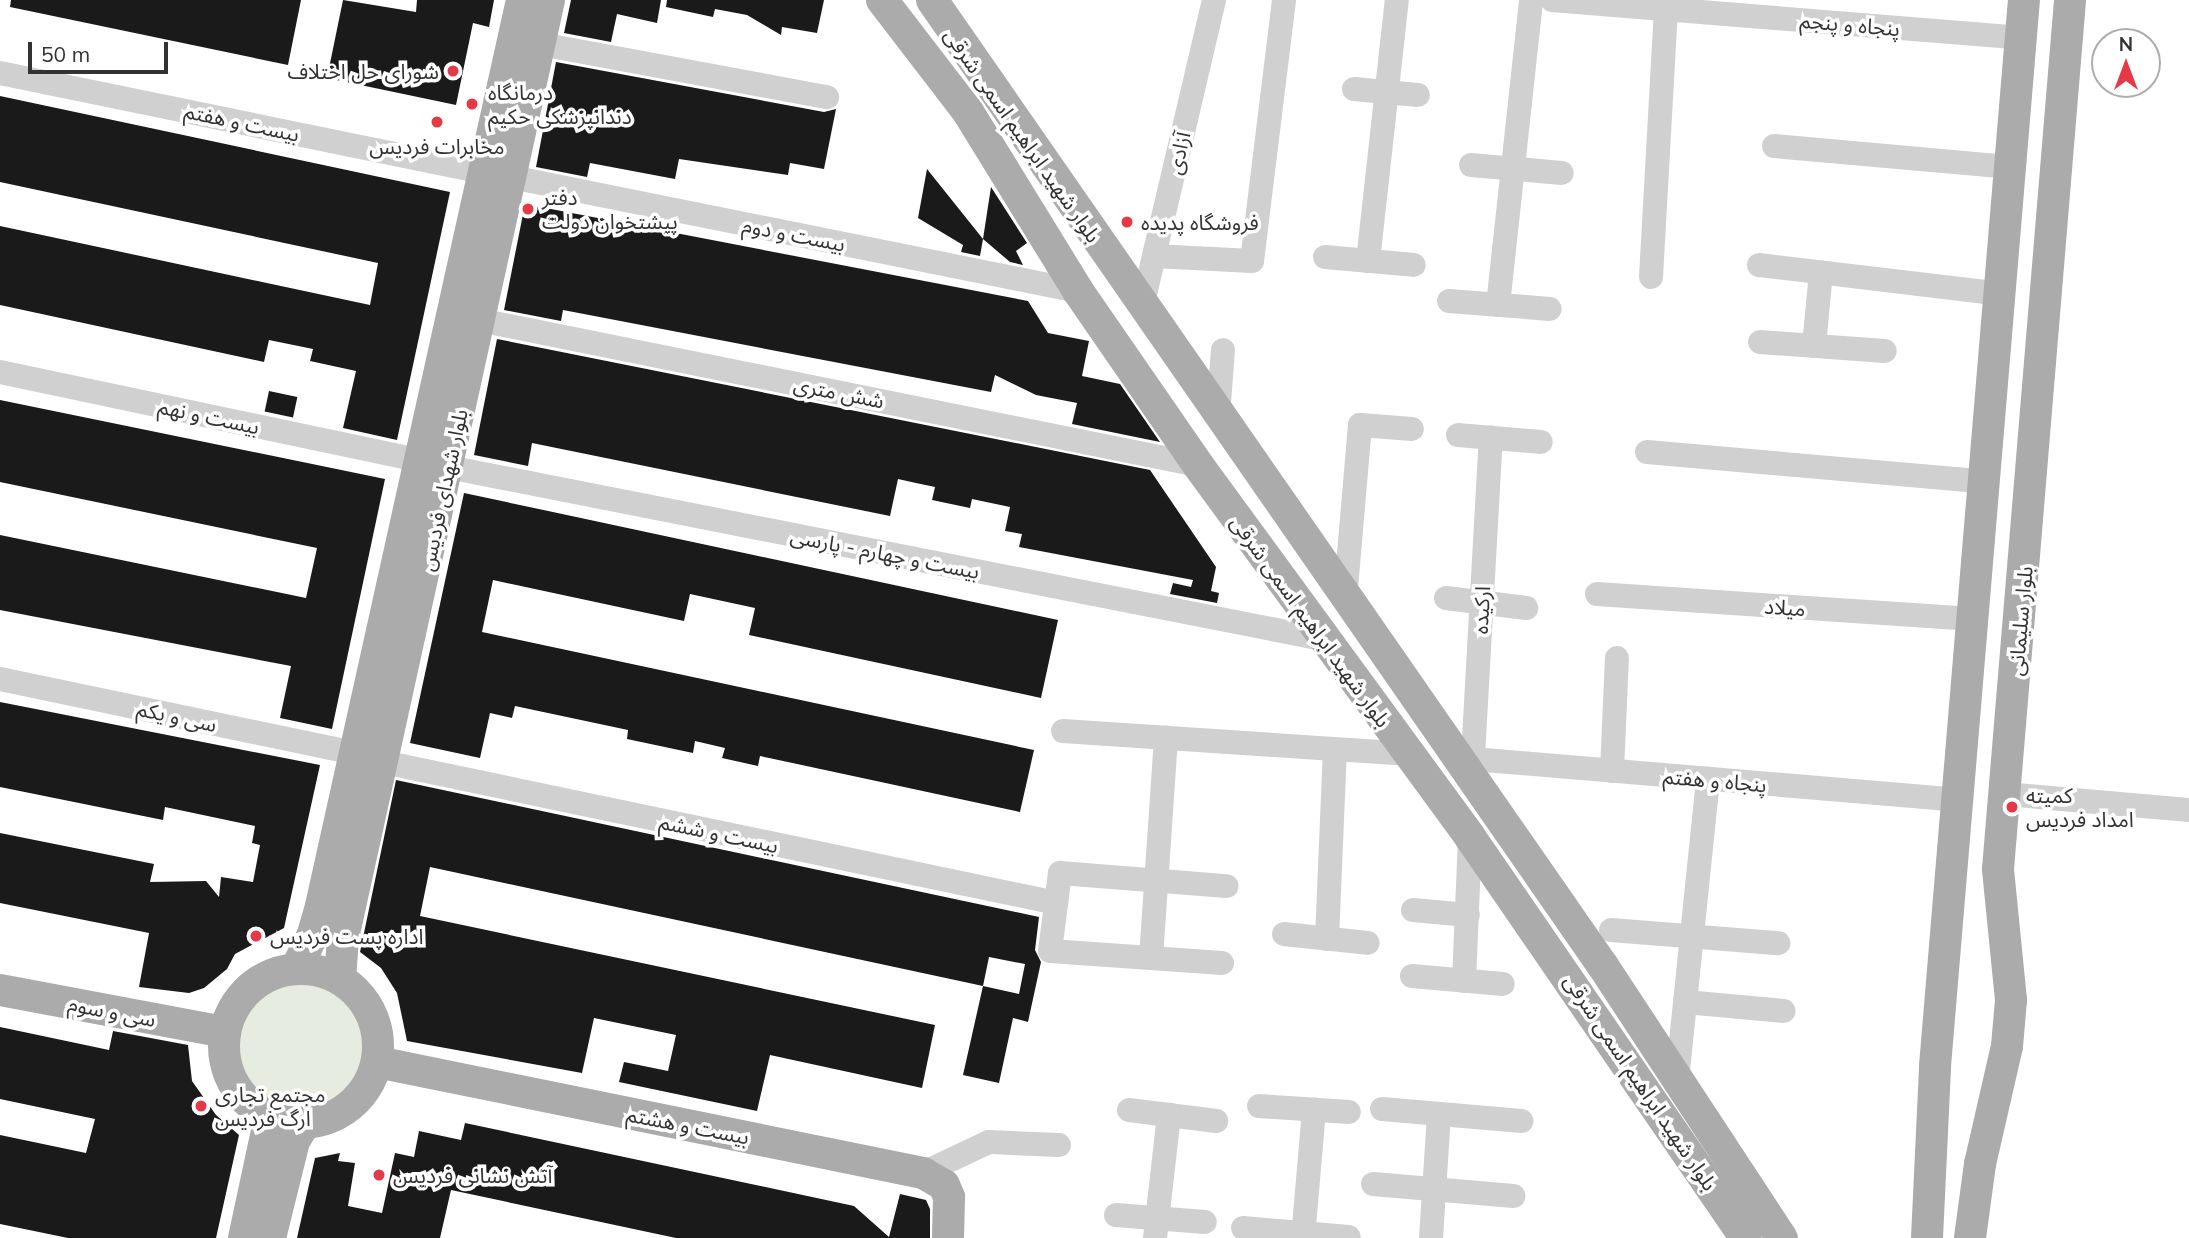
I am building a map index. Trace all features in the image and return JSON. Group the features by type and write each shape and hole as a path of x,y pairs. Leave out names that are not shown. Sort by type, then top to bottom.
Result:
{"main road":[{"name":"بلوار شهدای فردیس","path":"340,979 343,938 480,320 497,174 522,0"},
{"name":"بلوار شهدای فردیس","path":"296,969 313,934 418,460 497,174 540,44 549,0"},
{"name":"بلوار شهید ابراهیم اسمی شرقی","path":"882,0 968,112 1078,291 1198,465 1406,754 1470,837 1746,1238"},
{"name":"بلوار شهید ابراهیم اسمی شرقی","path":"932,0 1345,600 1472,770 1782,1238"},
{"path":"1927,1238 1935,1066 1987,482 2024,0"},
{"name":"بلوار سلیمانی","path":"1970,1238 1980,1164 2007,1046 2011,1000 1998,869 2070,0"},
{"path":"296,969 340,979 358,994 371,1013 378,1035 377,1062 369,1083 352,1104 330,1117 305,1123 270,1116 249,1102 233,1082 225,1058 225,1032 237,1004 257,982 296,969"},
{"name":"سی و سوم","path":"0,990 225,1032"},
{"name":"بیست و هشتم","path":"377,1062 923,1173 944,1185 949,1197 948,1238"},
{"path":"244,1238 270,1116"},
{"path":"270,1238 294,1141 305,1123"}],"street":[{"name":"آزادی","path":"1142,307 1214,0"},
{"path":"1154,256 1252,261 1284,0"},
{"path":"1368,261 1397,0"},
{"path":"1498,304 1531,0"},
{"name":"پنجاه و پنجم","path":"1552,0 2022,38"},
{"path":"1651,277 1666,9"},
{"path":"540,44 827,97"},
{"name":"بیست و هفتم","path":"0,73 497,174"},
{"path":"1354,89 1418,94"},
{"path":"1774,146 2011,167"},
{"path":"1471,165 1562,173"},
{"name":"بیست و دوم","path":"497,174 1078,291"},
{"path":"1325,257 1414,264"},
{"path":"1759,264 2002,294"},
{"path":"1814,346 1821,272"},
{"path":"1449,302 1550,309"},
{"name":"شش متری","path":"480,320 1198,465"},
{"path":"1760,342 1885,351"},
{"path":"1218,416 1223,350"},
{"name":"بیست و نهم","path":"0,372 418,460"},
{"path":"1345,600 1360,425 1412,429"},
{"path":"1458,435 1541,443"},
{"name":"ارکیده","path":"1472,770 1491,438"},
{"path":"1647,452 1987,482"},
{"name":"بیست و چهارم - پارسی","path":"448,467 1322,639"},
{"name":"میلاد","path":"1597,594 1973,619"},
{"path":"1446,598 1526,608"},
{"path":"1612,771 1617,658"},
{"name":"سی و یکم","path":"0,679 353,753"},
{"path":"1063,731 1406,754"},
{"path":"1151,958 1166,738"},
{"path":"1327,939 1335,749"},
{"name":"بیست و ششم","path":"383,762 1056,903"},
{"name":"پنجاه و هفتم","path":"1472,770 1612,771 1957,800"},
{"path":"1677,1080 1707,779"},
{"path":"2005,794 2189,810"},
{"path":"1464,981 1470,837"},
{"path":"1222,963 1050,951 1060,873 1226,886"},
{"path":"1413,910 1468,915"},
{"path":"1611,930 1692,934 1778,943"},
{"path":"1284,934 1368,943"},
{"path":"1412,975 1503,984"},
{"path":"1685,1002 1784,1011"},
{"path":"1259,1106 1349,1112"},
{"path":"1303,1236 1314,1109"},
{"path":"1381,1109 1521,1121"},
{"path":"1129,1110 1216,1121"},
{"path":"1431,1238 1438,1114"},
{"path":"1156,1228 1170,1115"},
{"path":"923,1173 989,1142 1059,1145"},
{"path":"1373,1184 1513,1196"},
{"path":"1116,1215 1156,1228 1205,1222"},
{"path":"1243,1228 1303,1236 1349,1237"}],"shaded area":[{"path":"301,978 327,984 349,998 363,1020 369,1046 363,1072 349,1094 327,1108 301,1114 275,1108 253,1094 239,1072 233,1046 239,1020 253,998 275,984"}],"building":[{"path":"11,0 301,0 288,65 10,7"},
{"path":"343,0 416,12 417,0 494,0 489,27 473,23 456,105 327,78"},
{"path":"571,0 661,0 657,23 617,14 611,42 564,33"},
{"path":"667,0 824,0 817,33 782,27 781,35 747,15 715,9 713,17 666,7"},
{"path":"556,62 824,112 836,109 824,169 790,163 788,175 679,159 675,179 590,163 587,177 536,167"},
{"path":"0,96 450,192 397,440 343,428 356,371 310,361 313,349 269,340 264,362 0,305 0,226 370,305 378,263 0,182"},
{"path":"927,169 983,239 980,256 961,252 963,245 918,218"},
{"path":"991,187 1027,243 1016,251 1023,265 1010,262 983,239"},
{"path":"525,204 1028,301 1048,333 1089,341 1082,376 1120,384 1160,442 1072,424 1077,403 1036,395 995,375 991,392 563,310 561,321 504,310"},
{"path":"497,339 1150,470 1216,567 1211,591 1219,593 1217,603 1170,594 1173,583 1191,587 1193,580 1019,547 1022,534 1005,531 1010,507 972,499 970,508 932,500 935,487 898,479 890,516 532,443 528,466 474,455"},
{"path":"269,391 297,397 293,418 265,412"},
{"path":"0,400 385,479 332,729 280,718 291,666 0,610 0,535 306,598 317,548 0,482"},
{"path":"464,493 1058,620 1041,698 749,635 755,608 690,594 684,621 493,580 482,632 1034,750 1020,812 760,756 758,766 722,758 725,748 695,741 693,753 627,739 628,730 515,706 512,718 490,713 480,758 410,743"},
{"path":"0,702 320,765 284,928 235,954 227,969 204,988 189,993 139,987 149,933 0,903 0,833 154,864 150,882 206,881 219,897 221,877 253,882 260,845 252,843 255,826 165,807 163,820 0,787"},
{"path":"396,780 1039,917 1035,950 1041,962 1028,1022 1013,1018 999,1083 963,1075 983,986 430,867 420,916 935,1025 922,1088 770,1055 757,1111 619,1082 624,1062 668,1071 676,1035 594,1018 582,1073 407,1041 397,993 381,968 360,952","holes":["989,957 1025,964 1019,994 983,986"]},
{"path":"0,1027 109,1050 113,1031 188,1045 192,1081 216,1115 239,1135 216,1238 68,1238 0,1224 0,1135 86,1153 95,1119 0,1099"},
{"path":"465,1123 854,1206 889,1237 900,1194 926,1200 930,1209 930,1238 676,1238 451,1190 440,1238 297,1238 315,1158 340,1153 338,1161 355,1163 348,1206 382,1213 395,1153 414,1157 419,1131 461,1140"}],"place":[{"name":"شورای حل اختلاف","path":"453,71"},
{"name":"درمانگاه دندانپزشکی حکیم","path":"472,104"},
{"name":"مخابرات فردیس","path":"437,122"},
{"name":"دفتر پیشتخوان دولت","path":"528,209"},
{"name":"فروشگاه پدیده","path":"1127,222"},
{"name":"کمیته امداد فردیس","path":"2012,807"},
{"name":"اداره پست فردیس","path":"256,936"},
{"name":"مجتمع تجاری ارگ فردیس","path":"201,1106"},
{"name":"آتش نشانی فردیس","path":"379,1175"}]}
